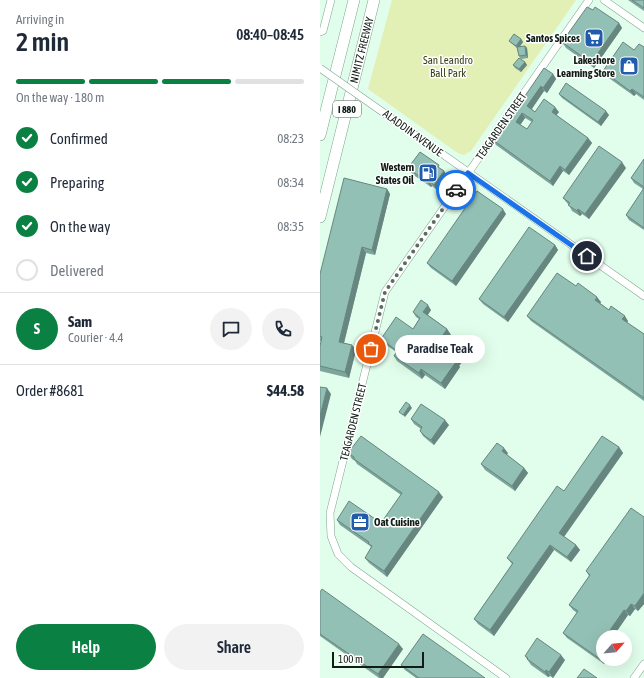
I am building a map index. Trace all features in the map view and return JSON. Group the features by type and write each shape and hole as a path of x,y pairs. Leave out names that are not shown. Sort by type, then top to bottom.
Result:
{"highway":[{"name":"NIMITZ FREEWAY","path":"320,135 354,0"},
{"name":"NIMITZ FREEWAY","path":"320,217 374,0"}],"street":[{"path":"320,32 323,31 331,0"},
{"name":"TEAGARDEN STREET","path":"506,678 351,567 338,554 331,536 330,513 385,292 589,0"},
{"path":"604,0 644,28"},
{"name":"ALADDIN AVENUE","path":"320,68 644,296"},
{"path":"634,678 644,664"}],"green space":[{"name":"San Leandro Ball Park","path":"392,0 576,0 471,151 464,155 452,149 368,89"}],"building":[{"path":"632,0 644,0 644,8"},
{"name":"Santos Spices","path":"587,7 593,10 595,7 619,23 591,63 562,42"},
{"path":"514,34 521,39 516,46 509,41"},
{"name":"Lakeshore Learning Store","path":"623,42 634,50 639,44 644,47 644,97 632,89 630,91 603,71"},
{"path":"525,46 526,55 519,56 517,47"},
{"path":"519,58 525,62 519,69 513,65"},
{"path":"544,68 553,74 543,88 541,86 527,106 535,112 544,99 555,107 552,112 588,138 565,170 560,166 550,181 493,140 509,117 510,118","holes":["522,113 533,120 527,129 516,122"]},
{"path":"566,83 606,111 598,122 559,94"},
{"path":"599,146 622,162 585,214 568,205 570,203 563,198"},
{"name":"Western States Oil","path":"420,152 439,165 438,167 444,171 434,185 428,180 427,182 408,168"},
{"path":"644,159 644,187 631,178"},
{"path":"344,178 387,189 372,250 362,247 339,342 352,345 345,372 320,366 320,346 322,337 320,336 320,274"},
{"path":"644,188 644,228 626,215"},
{"path":"477,191 503,209 452,281 427,263"},
{"path":"529,227 555,245 504,317 479,299"},
{"path":"557,273 576,286 578,283 597,297 595,300 609,310 611,306 625,316 622,319 644,334 644,398 527,316"},
{"path":"421,300 428,305 423,312 447,329 441,338 461,352 455,361 456,362 441,383 421,369 419,373 394,356 397,351 381,339 396,317 413,329 420,318 413,312"},
{"path":"320,387 327,388 320,416"},
{"path":"406,402 410,405 403,415 399,412"},
{"path":"421,404 445,420 431,440 420,431 422,427 411,419"},
{"path":"361,436 439,492 384,571 365,558 372,546 368,543 369,542 337,520 349,501 381,523 402,493 354,459 354,457 348,453"},
{"path":"602,436 619,447 559,533 576,545 567,557 550,545 490,630 474,619 513,563 507,558 557,486 564,491"},
{"path":"497,443 504,448 502,451 524,468 512,486 481,464"},
{"path":"631,508 644,517 644,593 635,606 631,604 626,611 624,610 610,630 596,630 596,656 563,633 578,611 569,605 590,575 586,571"},
{"path":"322,589 399,644 378,674 320,634 320,592"},
{"path":"423,634 485,678 419,678 401,665"},
{"path":"537,638 561,655 549,672 546,670 545,672 525,656"},
{"path":"584,669 597,678 577,678"}],"way so far":[{"path":"371,349 385,292 456,190"}],"place":[{"name":"Santos Spices","path":"594,38"},
{"name":"Lakeshore Learning Store","path":"629,66"},
{"name":"Western States Oil","path":"428,173"},
{"name":"Paradise Teak","path":"371,349"},
{"name":"Oat Cuisine","path":"360,522"}],"route":[{"path":"456,190 468,173 587,256"}]}
